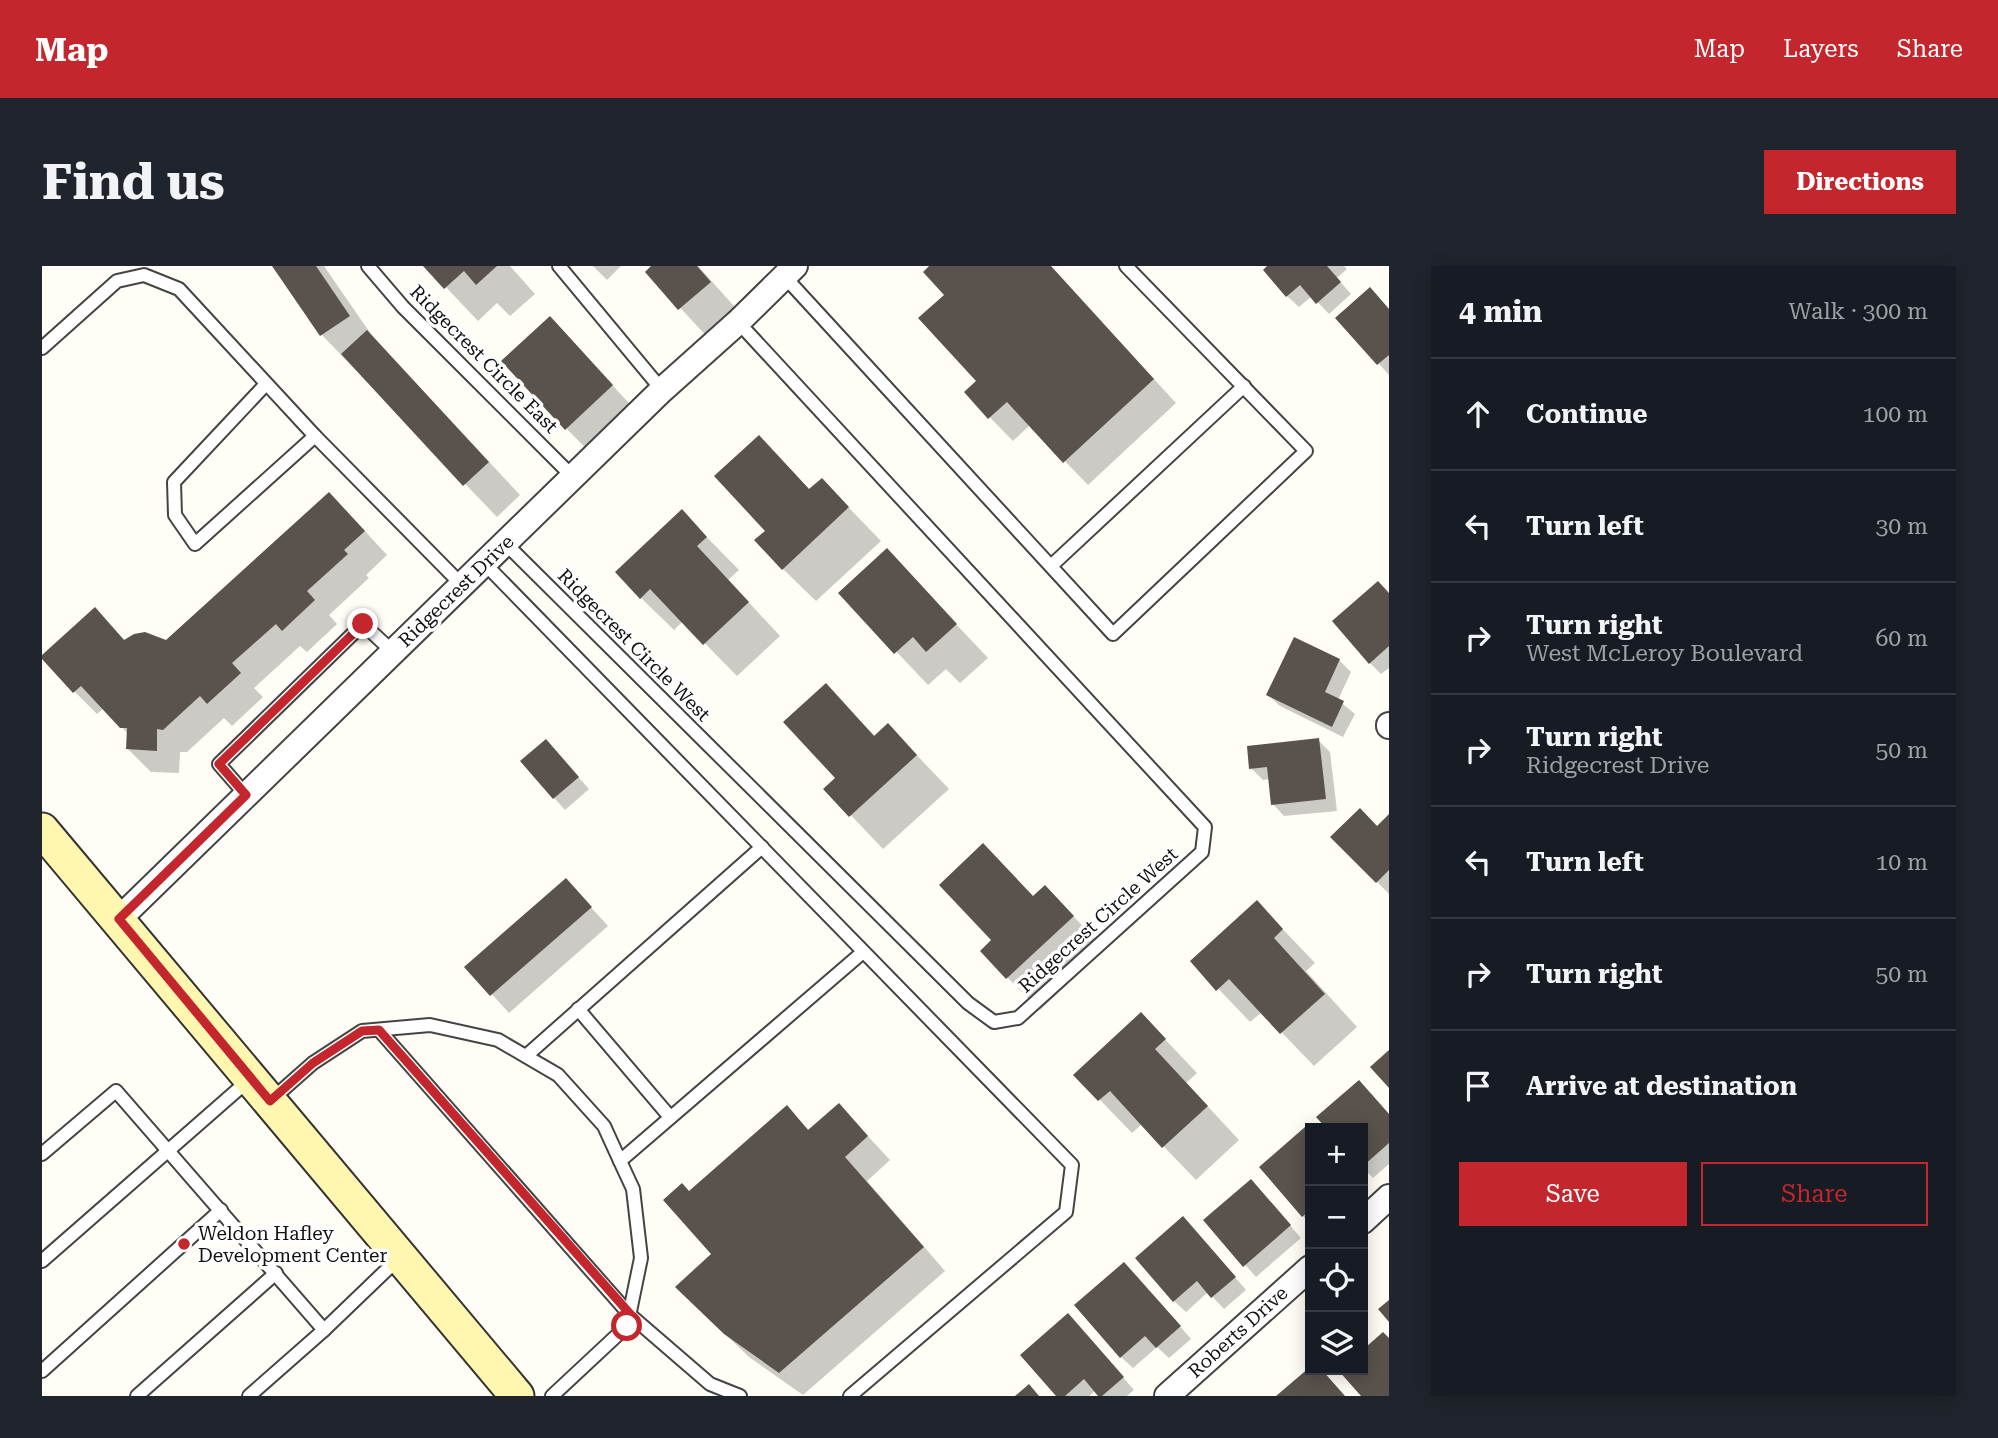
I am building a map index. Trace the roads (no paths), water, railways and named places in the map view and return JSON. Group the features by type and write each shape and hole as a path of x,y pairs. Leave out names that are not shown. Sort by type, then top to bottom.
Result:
{"main road":[{"path":"42,830 517,1396"}],"street":[{"name":"Ridgecrest Drive","path":"119,919 662,390 738,323 790,271"},
{"path":"1368,1216 1389,1197"},
{"name":"Roberts Drive","path":"1167,1396 1305,1272"}],"lane":[{"name":"Ridgecrest Circle East","path":"368,266 403,307 574,478"},
{"path":"559,266 662,390"},
{"path":"790,271 1113,634 1306,451 1126,266"},
{"path":"42,348 117,281 144,275 179,289 315,436 462,585"},
{"name":"Ridgecrest Circle West","path":"505,543 968,1003 994,1022 1018,1018 1202,852 1205,827 738,323"},
{"path":"266,384 174,482 174,515 195,544 315,436"},
{"path":"1051,566 1244,386"},
{"path":"484,563 1072,1165 1066,1212 850,1396"},
{"path":"246,795 219,764 324,661 363,624 393,652"},
{"path":"526,1056 762,847"},
{"path":"620,1161 863,952"},
{"path":"578,1009 670,1117"},
{"path":"42,1261 168,1150 260,1090 323,1056 362,1031 430,1025 498,1040 558,1075 586,1105 604,1126 633,1189 641,1258 627,1326 552,1396"},
{"path":"379,1030 631,1315 710,1384 740,1396"},
{"path":"42,1154 116,1091 324,1330"},
{"path":"42,1371 221,1210"},
{"path":"249,1396 324,1330 399,1258"},
{"path":"137,1396 276,1273"}],"place":[{"name":"Weldon Hafley Development Center","path":"184,1244"}]}
